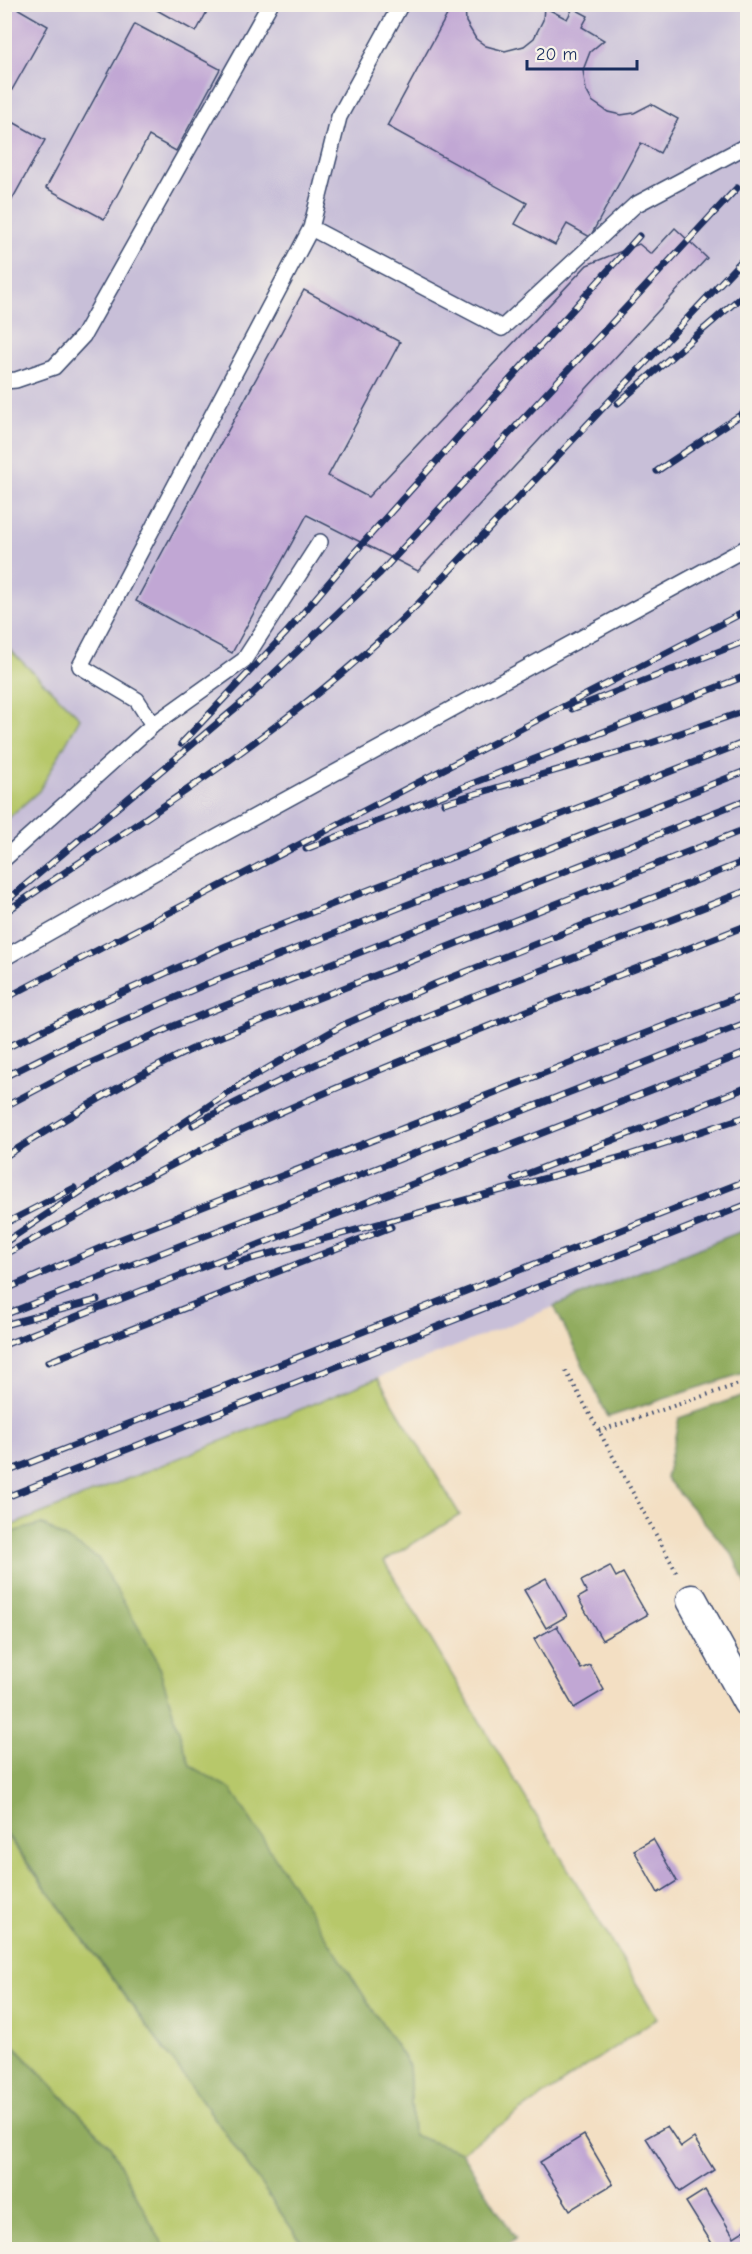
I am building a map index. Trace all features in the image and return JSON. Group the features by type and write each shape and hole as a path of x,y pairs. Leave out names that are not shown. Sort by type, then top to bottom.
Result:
{"street":[{"path":"692,1600 747,1702"}],"lane":[{"path":"4,381 16,380 54,367 83,336 270,4"},
{"path":"153,725 137,700 80,666 311,228 339,117 401,4"},
{"path":"311,228 502,328 635,205 747,146"},
{"path":"4,859 153,725 244,660 320,542"},
{"path":"4,958 203,845 747,547"}],"path":[{"path":"566,1371 692,1600"},
{"path":"600,1431 747,1381"}],"shaded area":[{"path":"5,5 747,5 747,1229 5,1528 4,821 39,791 79,718 5,644"}],"green space":[{"path":"4,644 80,718 39,791 5,821"},
{"path":"747,1229 747,1372 608,1417 554,1306"},
{"path":"378,1378 460,1515 384,1561 657,2018 461,2152 413,2135 409,2066 231,1790 190,1767 156,1658 42,1524 5,1534 5,1528"},
{"path":"748,1394 747,1586 732,1554 666,1478 679,1418"},
{"path":"42,1524 98,1558 156,1658 190,1766 231,1789 409,2066 413,2135 461,2152 516,2239 500,2249 312,2249 297,2236 209,2110 5,1832 5,1534"},
{"path":"4,1832 209,2110 297,2236 312,2249 165,2249 110,2146 5,2036"},
{"path":"4,2036 110,2146 165,2249 5,2249"}],"building":[{"path":"4,4 10,4 48,26 4,104"},
{"path":"146,4 211,4 196,32"},
{"path":"453,4 465,4 466,22 476,39 486,46 505,51 524,46 534,38 543,20 544,7 567,19 573,8 588,16 582,27 604,40 590,52 583,70 586,90 592,101 608,112 621,115 634,113 651,104 678,119 660,153 641,143 590,237 567,224 555,245 515,224 527,203 387,126"},
{"path":"135,24 220,69 176,151 149,136 104,219 46,188"},
{"path":"4,117 45,140 4,214"},
{"path":"675,228 707,258 418,571 307,515 232,653 136,601 304,290 400,342 328,476 368,497 587,265 639,244 651,254"},
{"path":"610,1566 616,1577 623,1573 647,1615 602,1640 578,1598 587,1593 581,1581"},
{"path":"546,1578 567,1616 546,1628 524,1590"},
{"path":"557,1626 581,1669 590,1665 604,1690 574,1708 534,1639"},
{"path":"653,1839 677,1881 658,1893 634,1850"},
{"path":"667,2126 681,2147 694,2138 714,2170 680,2192 646,2138"},
{"path":"584,2135 613,2184 570,2210 540,2162"},
{"path":"705,2190 734,2237 748,2228 748,2250 716,2250 686,2202"}],"railway":[{"path":"4,903 251,695 379,574 737,188"},
{"path":"181,744 287,632 354,553 639,236"},
{"path":"4,913 166,804 272,729 372,647 419,603 748,254"},
{"path":"618,403 748,291"},
{"path":"657,471 748,410"},
{"path":"4,999 748,610"},
{"path":"572,709 748,640"},
{"path":"306,849 748,675"},
{"path":"444,803 651,743 748,710"},
{"path":"4,1049 90,1007 226,946 748,741"},
{"path":"4,1077 76,1041 204,985 748,770"},
{"path":"4,1107 70,1072 176,1025 748,799"},
{"path":"4,1157 132,1080 212,1040 748,828"},
{"path":"4,1243 249,1079 343,1025 435,984 748,860"},
{"path":"193,1125 260,1091 397,1028 748,890"},
{"path":"4,1255 175,1164 279,1113 454,1040 748,925"},
{"path":"4,1290 121,1239 748,993"},
{"path":"4,1315 748,1022"},
{"path":"4,1345 748,1052"},
{"path":"514,1179 748,1087"},
{"path":"225,1266 626,1156 748,1116"},
{"path":"4,1473 748,1180"},
{"path":"4,1224 74,1188"},
{"path":"4,1498 748,1204"},
{"path":"48,1362 391,1227"},
{"path":"4,1325 97,1300"}]}
